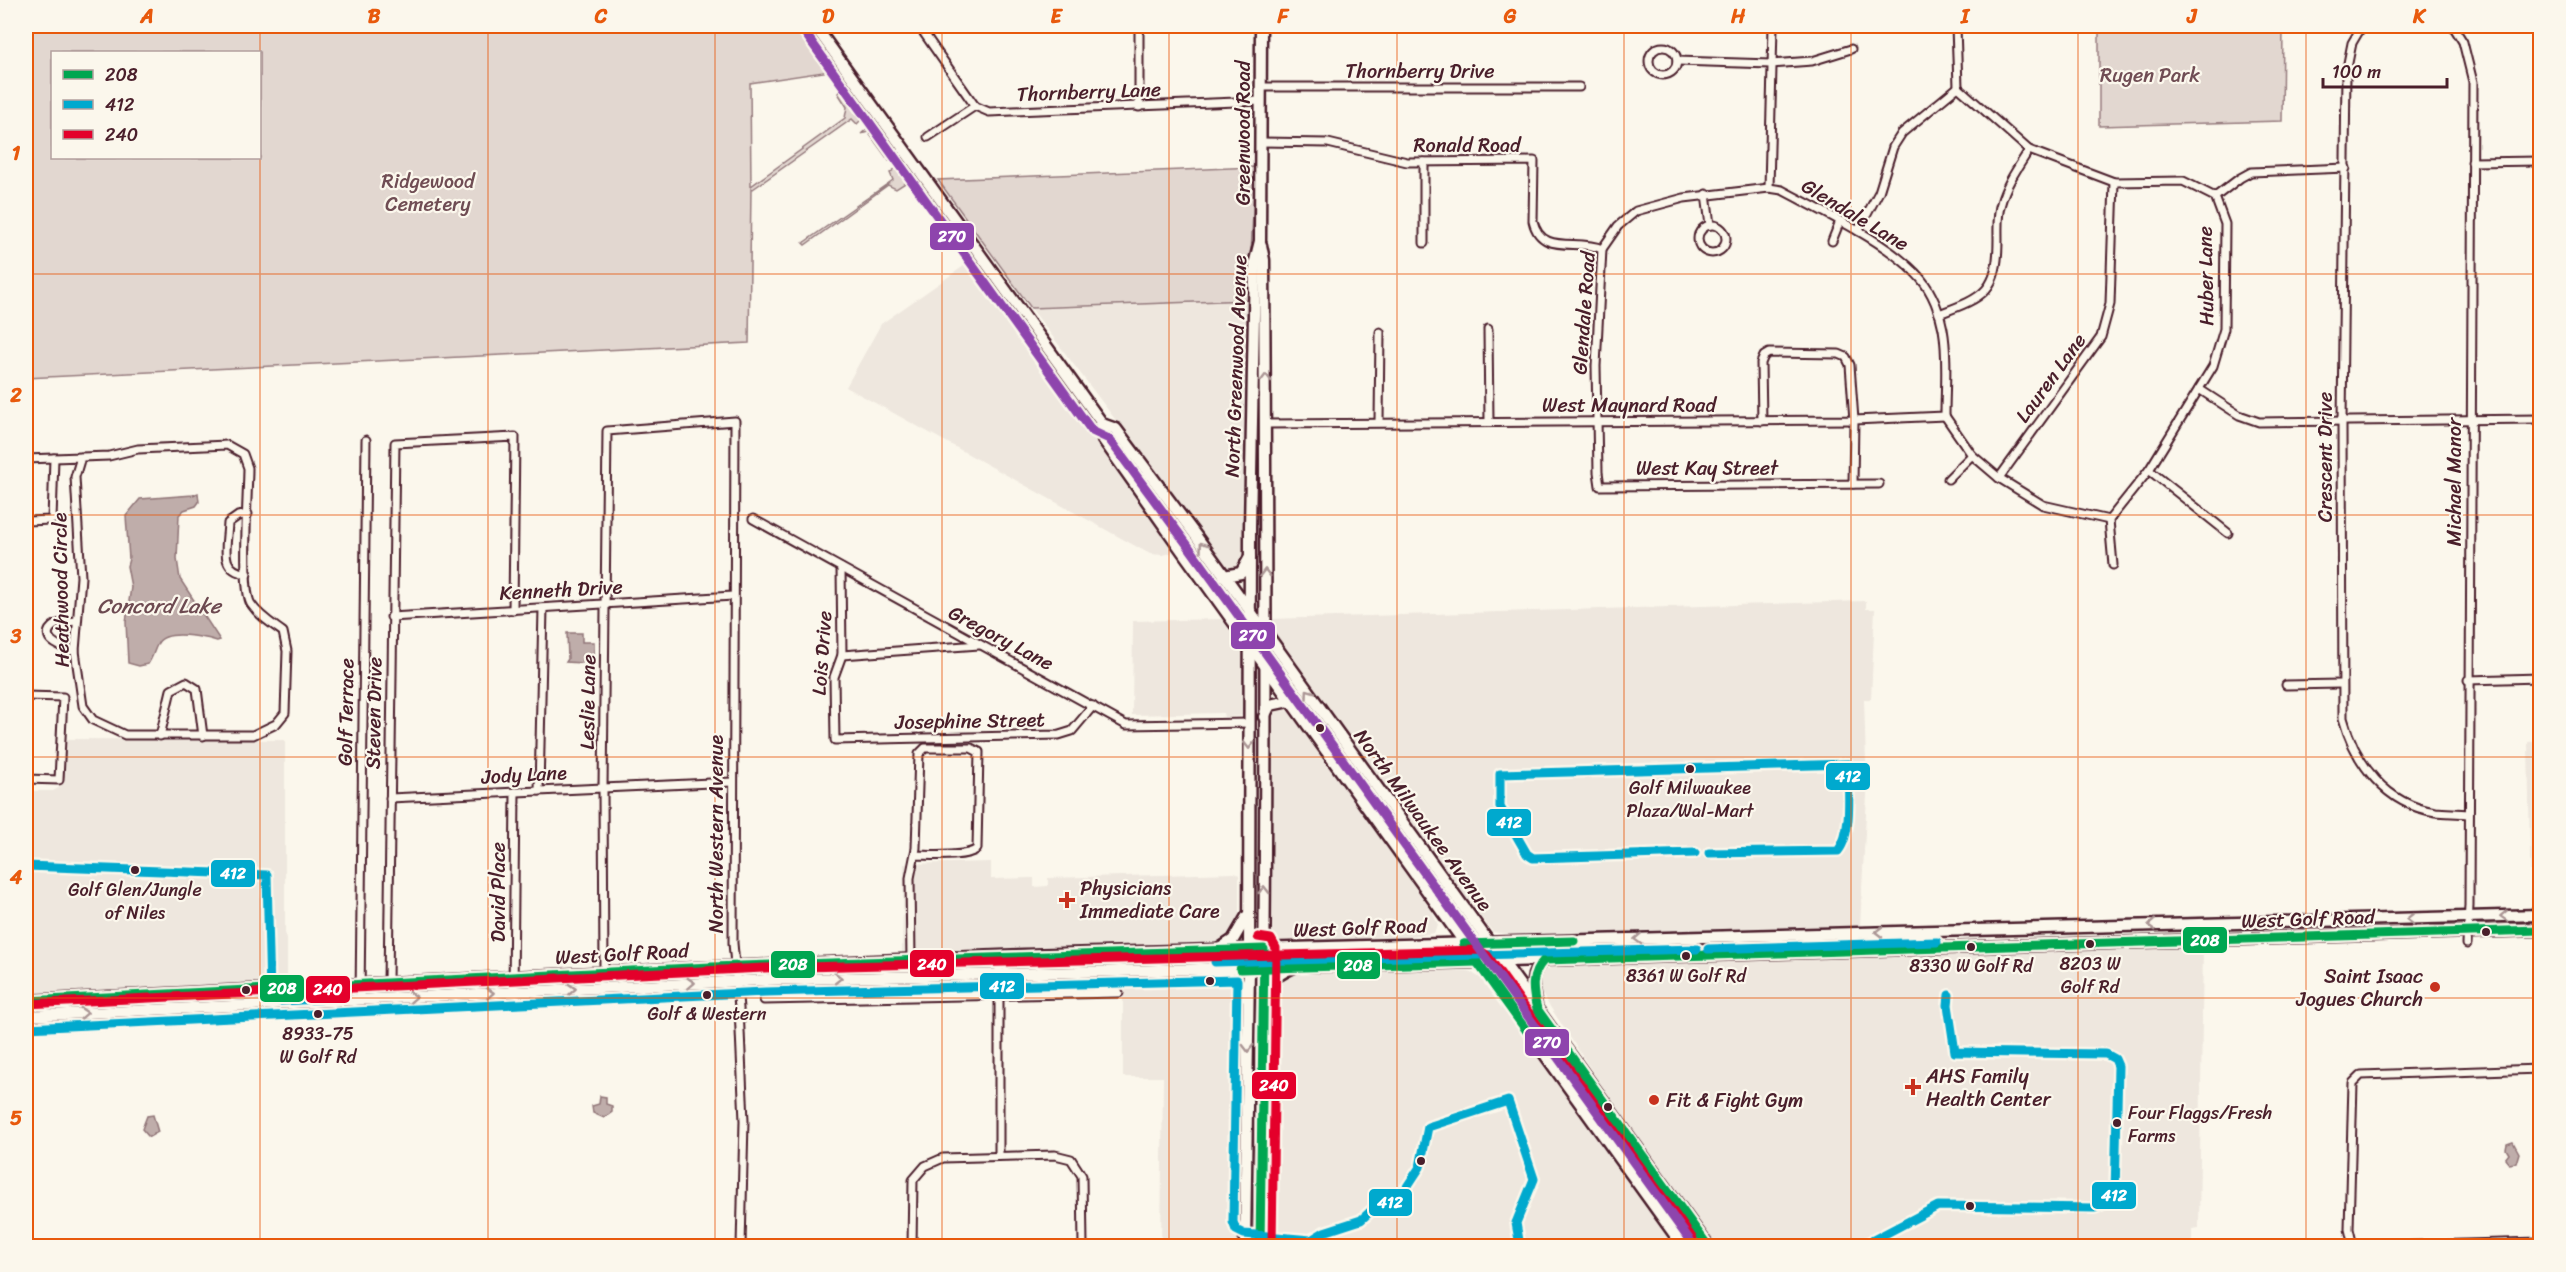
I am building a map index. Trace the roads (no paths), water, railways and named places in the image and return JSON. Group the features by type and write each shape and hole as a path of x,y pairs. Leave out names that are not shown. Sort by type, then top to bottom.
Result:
{"main road":[{"name":"North Milwaukee Avenue","path":"815,26 1102,424 1116,429 1250,610 1707,1246"},
{"name":"Greenwood Road","path":"1260,241 1262,26"},
{"name":"North Greenwood Avenue","path":"1260,241 1264,260 1266,424 1264,993 1260,1246"},
{"name":"North Greenwood Avenue","path":"1245,1246 1249,968 1250,557 1255,261 1260,241"},
{"name":"North Milwaukee Avenue","path":"1102,424 1102,439 1683,1246"},
{"path":"1224,576 1241,573 1250,557"},
{"path":"1264,717 1270,705 1289,701"},
{"path":"1218,950 1233,940 1249,913"},
{"name":"West Golf Road","path":"26,1001 735,966 999,956 2541,915"},
{"name":"West Golf Road","path":"26,1016 737,981 1199,970 2541,930"},
{"path":"1537,1009 1532,978 1536,967 1544,960"},
{"path":"1264,993 1269,983 1294,967"},
{"path":"1199,970 1227,975 1238,981 1245,993 1248,1016"}],"street":[{"path":"919,26 975,106 928,137"},
{"path":"1139,26 1139,107"},
{"path":"1769,188 1773,26"},
{"path":"1858,231 1880,192 1893,147 1902,133 1958,87 1956,26"},
{"name":"Crescent Drive","path":"2362,26 2352,43 2346,73 2342,422 2341,684 2343,718 2356,756 2368,773 2390,792 2434,812 2468,814"},
{"name":"Michael Manor","path":"2453,26 2463,42 2473,82 2467,944"},
{"path":"1662,47 1674,52 1677,61 1671,72 1662,75 1654,71 1650,63 1654,51 1662,47"},
{"path":"1677,61 1771,64 1812,61 1851,49"},
{"name":"Thornberry Drive","path":"1261,87 1580,87"},
{"name":"Huber Lane","path":"1958,87 2029,150 2114,182 2182,181 2215,197 2225,225 2224,329 2213,366 2149,470 2109,520"},
{"name":"Thornberry Lane","path":"975,106 989,112 1261,101"},
{"name":"Ronald Road","path":"1260,142 1328,143 1407,162 1534,161 1533,221 1535,231 1548,242 1588,245 1602,249"},
{"path":"1939,314 1978,298 1994,276 1998,266 1998,217 2001,203 2007,187 2029,150"},
{"path":"2472,162 2541,161"},
{"path":"1424,162 1425,243"},
{"path":"2215,197 2251,172 2346,168"},
{"name":"Lauren Lane","path":"1999,478 2101,337 2110,304 2114,182"},
{"name":"Glendale Road","path":"1598,420 1596,366 1602,249 1618,226 1636,211 1684,198 1769,188"},
{"name":"Glendale Lane","path":"1769,188 1782,190 1858,231 1903,262 1922,279 1939,314 1945,354 1944,416"},
{"path":"1706,194 1710,225"},
{"path":"1832,241 1840,221"},
{"path":"1710,225 1719,227 1726,238 1721,249 1712,253 1704,250 1698,238 1702,229 1710,225"},
{"path":"1488,329 1489,422"},
{"path":"1379,422 1380,332"},
{"path":"1762,421 1761,363 1764,356 1769,353 1839,354 1846,357 1850,365 1854,420 1853,484"},
{"path":"2199,389 2239,415 2259,422 2541,419"},
{"path":"1944,416 1972,455 1999,478 2043,505 2109,520 2113,565"},
{"name":"West Maynard Road","path":"1266,424 1854,420 1944,416"},
{"name":"West Kay Street","path":"1598,420 1600,486 1879,484"},
{"name":"North Western Avenue","path":"607,431 735,421 733,943 744,1121 741,1246"},
{"name":"Leslie Lane","path":"604,973 603,788 607,431"},
{"name":"Steven Drive","path":"388,983 395,443 515,437 513,610"},
{"name":"Golf Terrace","path":"360,999 366,440"},
{"name":"Heathwood Circle","path":"26,459 81,457 109,456 138,448 227,445 243,454 248,468 249,603 261,616 283,632 287,651 285,712 276,724 253,735 160,736 125,735 93,720 83,706 75,651 81,577 75,477 81,457"},
{"path":"1948,479 1972,455"},
{"path":"26,521 52,520 54,458"},
{"path":"2149,470 2228,533"},
{"path":"247,574 231,570 227,554 228,524 238,516 248,514"},
{"name":"Gregory Lane","path":"753,519 1128,726 1249,723"},
{"name":"Lois Drive","path":"835,740 834,677 842,655 841,568"},
{"name":"Kenneth Drive","path":"392,617 734,596"},
{"path":"539,791 543,608"},
{"path":"75,651 53,643 49,638 49,632 52,627 59,624 76,621"},
{"path":"842,655 979,645"},
{"path":"2468,680 2541,678"},
{"path":"160,736 171,690 186,682 197,689 203,736"},
{"path":"2286,685 2341,684"},
{"path":"26,696 63,697 59,780 26,779"},
{"name":"Josephine Street","path":"835,740 1059,735 1072,731 1093,706"},
{"path":"911,960 910,879 915,855 920,754 925,748 971,748 979,752 977,849 974,852 960,854 915,855"},
{"name":"Jody Lane","path":"390,798 732,782"},
{"name":"David Place","path":"513,992 515,792"},
{"path":"999,956 999,1156"},
{"path":"764,1000 1119,993"},
{"path":"2360,1246 2352,1242 2349,1229 2353,1083 2361,1075 2541,1069"},
{"path":"912,1246 913,1180 919,1171 933,1161 943,1158 1055,1155 1064,1156 1076,1164 1082,1176 1083,1246"},
{"path":"2389,1246 2541,1242"}],"water":[{"name":"Concord Lake","path":"198,493 199,502 196,506 184,510 179,515 177,559 180,579 220,640 186,635 169,636 158,643 148,664 139,666 128,663 126,622 131,587 127,566 129,559 126,516 140,499"},
{"path":"567,633 582,633 582,642 594,642 594,655 582,655 582,663 566,662 568,659"},
{"path":"600,1096 606,1097 606,1104 612,1106 612,1112 604,1118 593,1113 592,1106 599,1104"},
{"path":"153,1115 158,1132 149,1137 142,1129 147,1116"},
{"path":"2513,1142 2519,1153 2516,1163 2509,1164 2505,1159 2509,1154 2506,1149 2507,1144"}],"place":[{"name":"Golf Milwaukee Plaza/Wal-Mart","path":"1690,769"},
{"name":"Golf Glen/Jungle of Niles","path":"135,870"},
{"name":"Physicians Immediate Care","path":"1067,900"},
{"name":"8203 W Golf Rd","path":"2090,944"},
{"name":"8330 W Golf Rd","path":"1971,947"},
{"name":"8361 W Golf Rd","path":"1686,956"},
{"name":"Saint Isaac Jogues Church","path":"2435,987"},
{"name":"Golf & Western","path":"707,995"},
{"name":"8933-75 W Golf Rd","path":"318,1014"},
{"name":"AHS Family Health Center","path":"1913,1087"},
{"name":"Fit & Fight Gym","path":"1654,1100"},
{"name":"Four Flaggs/Fresh Farms","path":"2117,1123"}],"park label":[{"name":"Rugen Park","path":"2150,75"},
{"name":"Ridgewood Cemetery","path":"428,192"}]}
